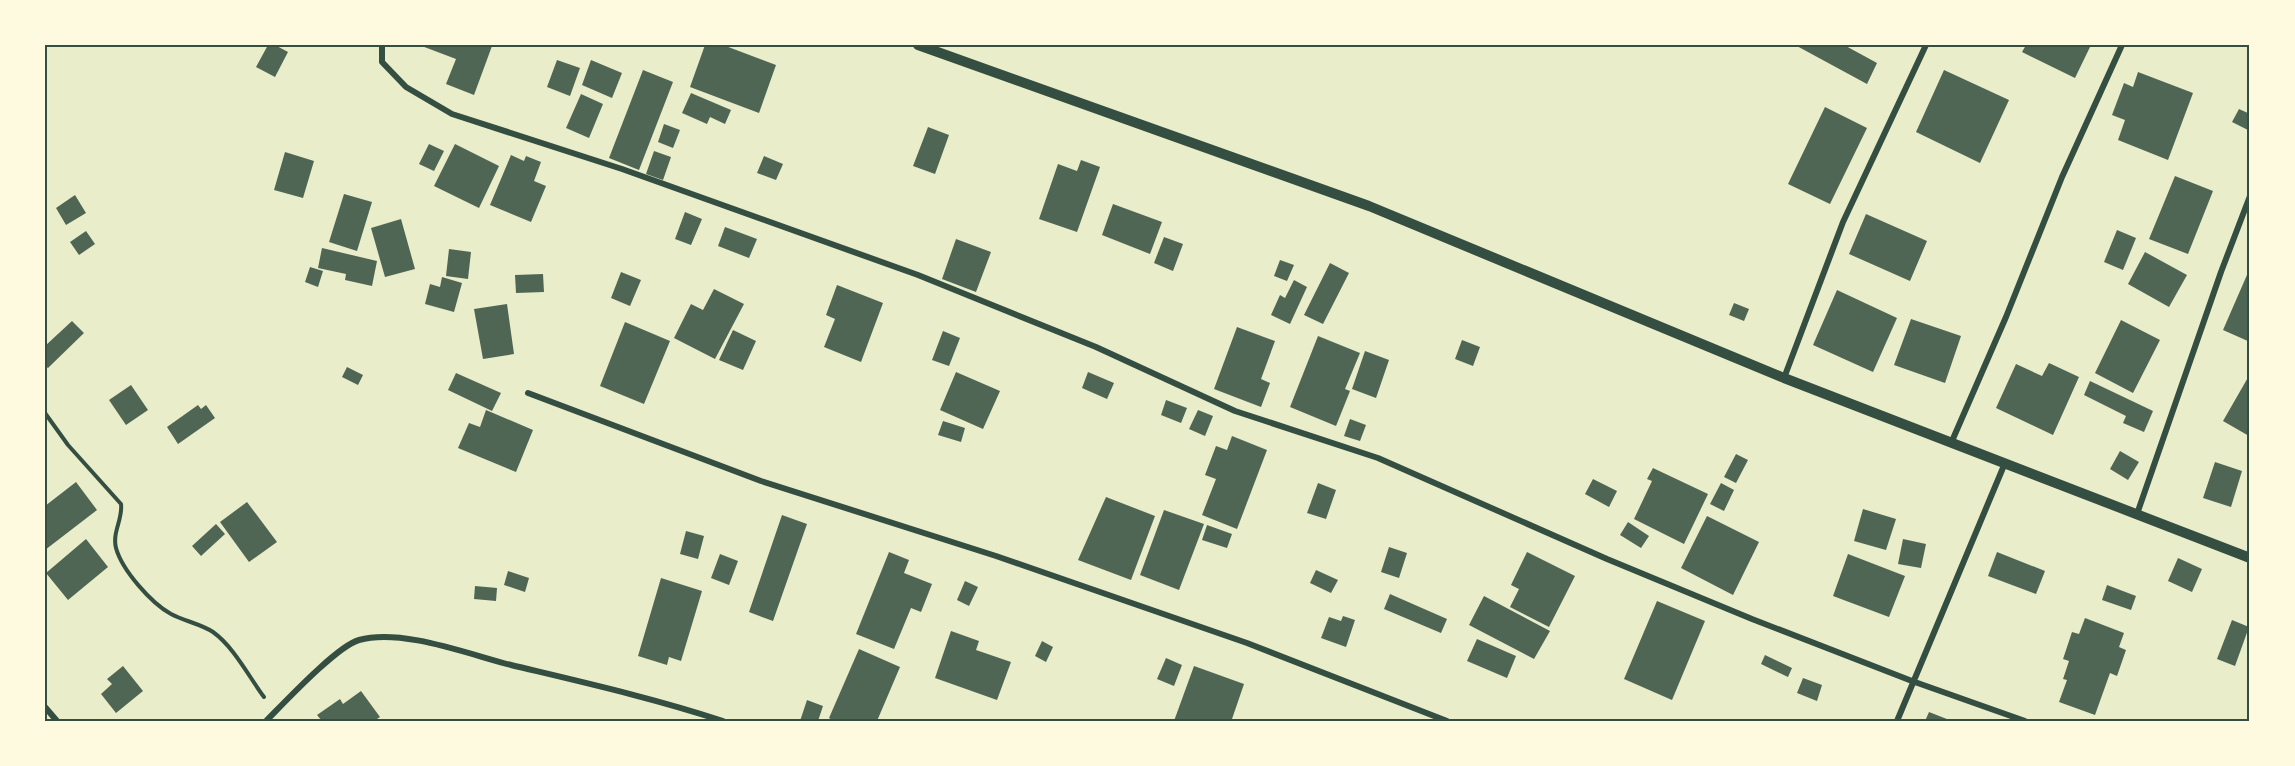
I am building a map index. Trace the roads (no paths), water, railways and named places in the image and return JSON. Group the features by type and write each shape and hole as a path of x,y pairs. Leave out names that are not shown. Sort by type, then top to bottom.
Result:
{"street":[{"path":"382,45 382,62 406,87 452,114 622,169 918,275 1096,347 1235,411 1378,458 1607,559 1912,681 2025,721"},
{"path":"918,45 1368,206 1784,378 2250,558"},
{"path":"1784,378 1843,222 1926,45"},
{"path":"1952,441 2006,317 2062,177 2122,45"},
{"path":"2137,514 2217,283 2250,196"},
{"path":"528,393 760,481 996,556 1247,643 1448,721"},
{"path":"1897,721 2005,462"},
{"path":"266,721 322,667 356,641 376,637 430,645 676,705 723,721"},
{"path":"45,707 57,721"}]}
